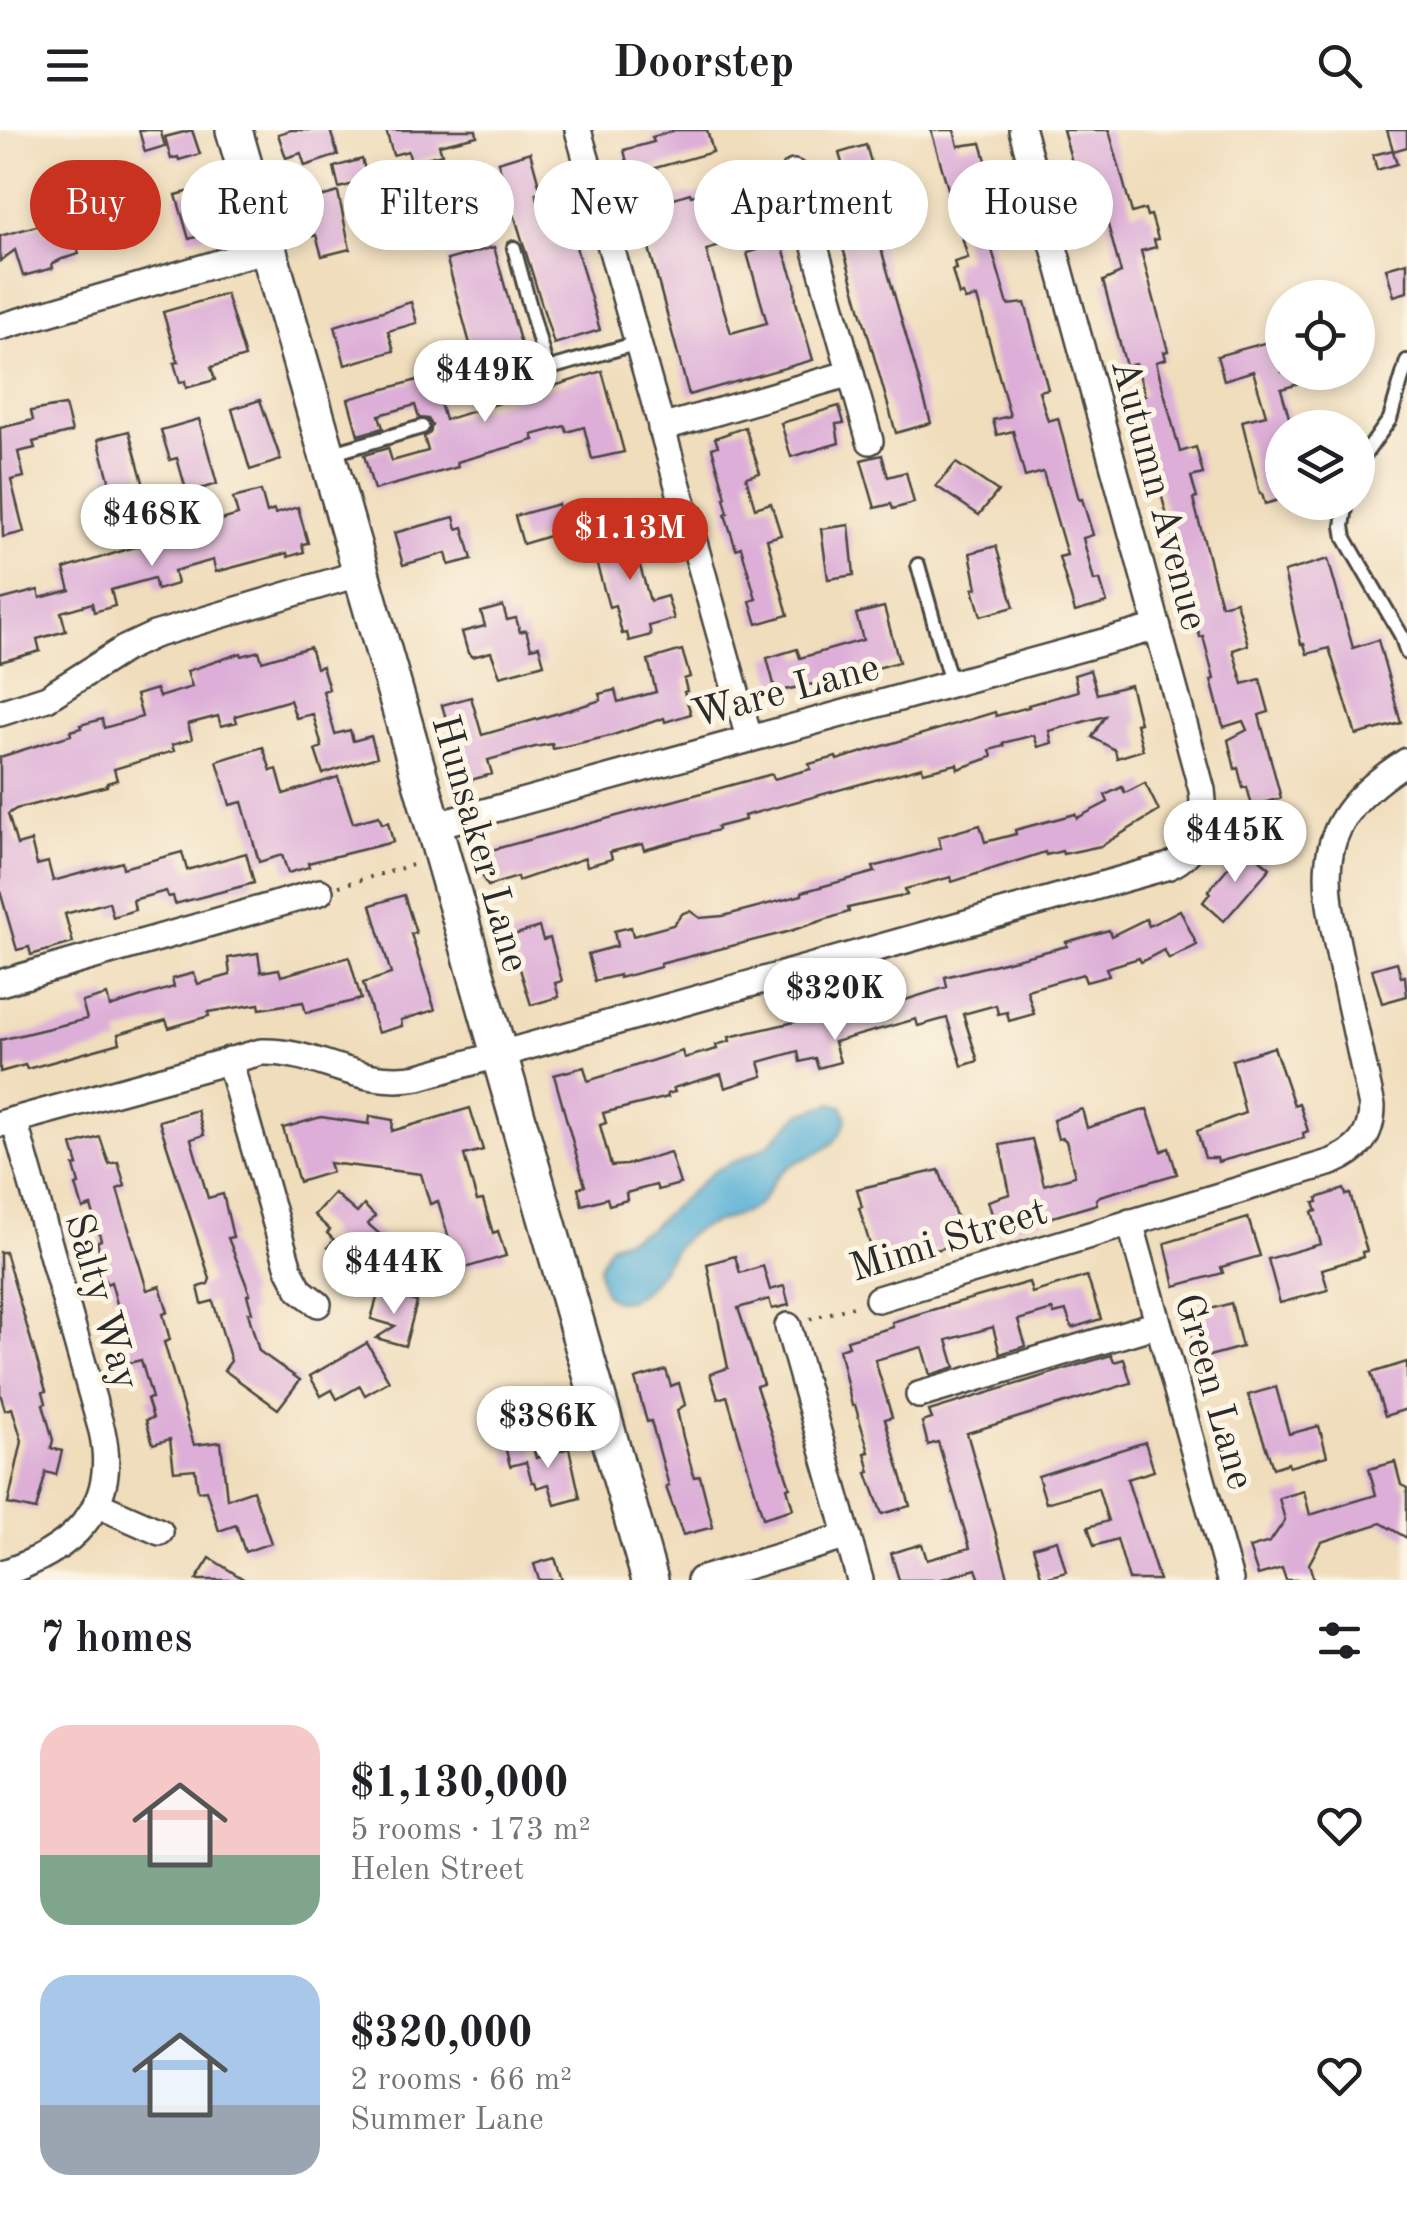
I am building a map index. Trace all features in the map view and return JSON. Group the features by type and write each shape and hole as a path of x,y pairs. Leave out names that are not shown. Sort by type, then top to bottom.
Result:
{"street":[{"name":"Hunsaker Lane","path":"234,130 243,160"},
{"path":"578,130 749,738"},
{"name":"Autumn Avenue","path":"499,1054 1169,866 1194,844 1203,820 1204,800 1022,130"},
{"path":"0,328 263,250"},
{"name":"Hunsaker Lane","path":"271,250 650,1580"},
{"path":"816,250 870,441"},
{"path":"662,428 850,373"},
{"path":"0,714 47,698 124,648 154,634 361,573"},
{"name":"Ware Lane","path":"437,842 749,738 1158,627"},
{"name":"Mimi Street","path":"878,1299 1332,1162 1363,1141 1372,1106 1330,913 1328,862 1338,827 1352,805 1370,786 1407,761"},
{"path":"0,983 320,892"},
{"path":"7,1122 253,1053 282,1052 358,1076 389,1080 419,1077 499,1054"},
{"path":"229,1060 292,1278 318,1304"},
{"name":"Salty Way","path":"0,1574 34,1562 64,1545 89,1518 103,1486 106,1450 7,1122"},
{"name":"Green Lane","path":"1130,1222 1230,1580"},
{"path":"919,1395 1158,1324"},
{"path":"788,1326 860,1580"},
{"path":"96,1504 160,1532"},
{"path":"700,1580 848,1536"}],"lane":[{"path":"514,248 548,369"},
{"path":"473,390 638,343"},
{"path":"1375,440 1390,419 1407,362"},
{"path":"328,455 422,428"},
{"path":"1344,520 1345,538 1407,653"},
{"path":"918,565 951,683"}],"path":[{"path":"320,892 437,842"},
{"name":"Mimi Street","path":"788,1326 878,1299"}],"water":[{"path":"832,1103 842,1106 847,1118 842,1132 826,1148 787,1168 755,1207 691,1233 642,1292 620,1301 606,1294 599,1266 610,1245 648,1230 714,1171 766,1147 800,1114"}],"building":[{"path":"139,130 160,130 165,146 145,152"},
{"path":"192,130 200,154 171,159 165,137"},
{"path":"330,130 338,155 303,160 301,153 286,158 278,134"},
{"path":"386,130 476,130 477,136 439,145 442,154 419,160 410,160 408,151 393,155"},
{"path":"676,130 707,130 713,152 674,163 626,160 624,150 654,142 652,137"},
{"path":"931,130 954,130 958,146 981,143 986,160 948,160 948,189"},
{"path":"1063,130 1109,130 1132,213 1145,209 1147,216 1151,215 1158,239 1154,240 1156,247 1141,251 1168,351 1164,352 1166,359 1156,362 1180,452 1196,447 1203,474 1191,477 1197,498 1193,499 1221,605 1236,601 1248,645 1233,650 1243,684 1260,679 1269,712 1259,715 1281,798 1252,806 1247,787 1243,788 1238,768 1235,769 1228,740 1247,730 1243,721 1224,727 1222,722 1203,636 1200,637 1135,398 1145,395 1136,364 1126,366 1103,281 1121,273 1113,244 1113,160 1071,160"},
{"path":"1387,130 1407,130 1407,147 1393,151 1397,164 1377,170 1373,155 1393,150"},
{"path":"866,145 870,160 841,160 839,153"},
{"path":"530,152 534,167 534,250 577,250 600,330 554,344 514,214 514,160 504,160"},
{"path":"344,164 344,187 339,188 334,167"},
{"path":"338,192 346,250 322,256 320,250 324,250 324,196"},
{"path":"690,193 694,195 694,250 706,250 731,333 767,323 747,253 783,250 813,360 689,395 650,250 674,250 674,198"},
{"path":"30,228 30,250 78,250 79,254 52,264 53,268 23,276 15,250 0,261 0,236"},
{"path":"495,250 523,352 476,366 447,260"},
{"path":"844,250 881,250 931,423 896,433"},
{"path":"966,250 992,250 1008,305 1025,303 1048,389 1039,391 1048,421 1058,418 1079,500 1082,499 1093,535 1083,538 1094,581 1100,580 1107,603 1075,612 1059,557 1067,555 1043,472 1025,477 1013,431 997,435 993,420 1010,416 977,297 965,300 963,294 959,295 952,270 956,269 954,262 968,258"},
{"path":"1407,262 1407,292 1394,296 1386,268"},
{"path":"226,294 245,357 211,367 215,380 186,388 185,381 180,383 163,312"},
{"path":"411,302 417,323 388,331 394,351 345,365 335,326"},
{"path":"1265,343 1265,390 1281,390 1287,410 1265,412 1253,371 1224,380 1217,356"},
{"path":"602,371 624,452 592,459 584,427 567,432 565,426 532,435 534,440 457,462 458,467 374,490 364,455 388,448 392,461 428,451 424,437 432,425 428,419 419,418 415,405 379,415 383,428 358,435 348,399 432,376 445,420"},
{"path":"260,400 281,460 250,470 232,409"},
{"path":"65,405 72,432 33,442 35,448 18,452 24,477 11,480 24,532 3,537 0,428 33,420 31,411"},
{"path":"839,406 844,423 836,424 839,443 791,457 781,423"},
{"path":"1265,415 1265,504 1260,494 1242,421"},
{"path":"199,419 217,484 187,493 177,458 170,460 161,430"},
{"path":"745,427 760,473 746,477 755,508 771,503 781,535 767,539 788,615 757,624 750,601 756,599 741,547 736,549 725,514 726,497 712,448 718,446 715,438"},
{"path":"129,431 147,497 116,506 98,439"},
{"path":"882,455 888,477 906,472 914,503 893,509 891,504 875,508 861,460"},
{"path":"956,463 998,491 979,515 936,486"},
{"path":"261,491 267,513 298,507 308,543 302,544 304,552 216,572 213,560 174,571 177,584 157,590 154,578 111,590 115,606 94,612 92,603 61,612 66,631 37,639 40,651 0,662 0,600 38,590 40,598 70,590 64,569 238,515 233,498"},
{"path":"558,504 566,531 523,544 515,516"},
{"path":"454,517 457,529 463,527 472,559 449,565 446,553 403,565 394,533"},
{"path":"646,525 654,555 638,559 650,601 667,596 674,619 649,626 651,635 629,641 627,633 622,634 615,605 609,607 593,551 608,546 605,537"},
{"path":"849,525 854,575 828,579 821,529"},
{"path":"996,546 1014,607 981,616 973,589 977,588 970,553"},
{"path":"1328,559 1353,648 1378,640 1401,723 1356,735 1329,648 1307,654 1301,644 1284,572"},
{"path":"503,606 507,620 516,618 520,632 526,630 531,648 539,646 544,664 500,676 491,652 472,657 468,653 462,632 485,626 481,612"},
{"path":"884,607 899,662 863,672 862,667 821,678 822,682 776,692 767,658 797,649 800,658 863,640 856,614"},
{"path":"310,647 316,668 322,666 329,689 323,691 335,734 350,730 353,741 371,736 377,757 323,774 315,750 322,747 313,714 296,718 290,700 235,716 237,722 221,726 218,716 188,724 192,739 172,745 174,751 114,769 117,780 107,786 16,809 8,814 17,845 31,841 37,865 48,862 53,881 122,862 123,868 182,852 187,870 246,853 254,883 175,904 166,891 133,900 135,910 113,917 109,902 65,914 73,943 31,955 29,947 17,950 0,891 0,757 71,735 70,731 81,728 80,725 102,719 104,728 142,717 136,695 156,689 159,697 192,687 187,671 241,653 242,656 259,651 262,661"},
{"path":"682,650 690,677 684,679 684,692 691,714 553,749 552,744 488,760 492,774 464,782 442,705 471,697 482,735 601,700 599,694 615,690 618,702 656,692 648,660"},
{"path":"1090,670 1097,694 1130,685 1143,750 1117,758 1115,750 1092,737 1105,716 1049,731 1052,743 1038,747 1034,735 1003,743 1004,746 990,750 992,757 958,769 957,764 923,772 922,767 744,816 745,820 717,827 718,830 644,850 642,844 610,852 612,859 587,866 585,858 518,881 517,877 488,886 484,880 477,854 772,774 774,779 811,769 809,764 836,757 837,760 995,712 996,716 1029,707 1078,691 1074,675"},
{"path":"263,747 271,771 277,769 284,794 338,777 353,823 379,816 382,824 388,822 393,842 308,863 309,867 288,873 282,855 259,862 242,802 230,805 217,761"},
{"path":"1145,783 1159,811 1101,846 1063,854 1045,852 952,882 951,877 905,889 907,895 848,908 849,912 787,932 619,978 595,981 588,954 617,946 614,931 631,927 633,936 673,925 690,911 700,918 723,916 802,895 875,872 873,867 941,848 938,837 980,825 985,842 1016,834 1015,830 1075,814 1077,818 1108,802 1105,795 1122,787 1125,793"},
{"path":"1251,852 1270,868 1224,921 1203,902 1230,865 1237,861 1240,864"},
{"path":"404,895 416,933 411,934 435,1010 401,1020 402,1026 378,1033 363,983 391,974 371,905"},
{"path":"1180,910 1197,945 1169,959 1164,950 1141,962 1139,958 1106,968 1109,976 1086,982 1083,974 1027,990 1034,1014 1009,1021 1007,1012 998,1014 996,1005 963,1014 978,1061 962,1066 947,1018 918,1026 916,1019 834,1042 840,1062 818,1068 815,1058 800,1062 798,1051 759,1062 763,1076 725,1088 721,1074 673,1088 675,1092 667,1094 668,1097 603,1113 606,1123 600,1125 611,1166 670,1152 680,1184 626,1193 627,1200 609,1205 607,1198 582,1205 578,1188 585,1186 554,1075 584,1067 588,1081 682,1051 684,1058 717,1049 716,1045 730,1041 729,1037 825,1015 896,992 899,1002 947,987 945,977 1067,946 1066,942 1109,930 1111,936 1146,919 1149,926"},
{"path":"539,927 543,940 550,938 562,981 555,983 559,997 531,1005 510,936"},
{"path":"258,953 261,972 279,969 281,976 349,957 361,999 306,1013 303,1002 260,1009 259,1004 208,1012 209,1016 169,1028 166,1020 118,1034 120,1043 27,1069 25,1065 0,1072 0,1040 87,1019 82,1002 107,995 110,1007 174,987 172,979 194,973 198,984 230,975 228,958"},
{"path":"1397,962 1401,977 1405,976 1407,996 1382,1003 1372,969"},
{"path":"1274,1047 1294,1105 1299,1103 1308,1131 1303,1133 1304,1138 1218,1162 1217,1158 1205,1158 1197,1131 1245,1113 1232,1060"},
{"path":"470,1108 483,1150 464,1155 477,1201 483,1200 493,1233 498,1231 506,1256 458,1270 438,1201 430,1204 421,1174 329,1163 332,1172 299,1182 283,1128 321,1117 369,1124 370,1116 393,1120 392,1131"},
{"path":"1082,1109 1087,1128 1147,1109 1162,1151 1169,1148 1177,1174 1100,1196 1097,1204 998,1233 988,1201 1010,1194 1000,1145 1032,1139 1044,1185 1075,1176 1066,1141 1058,1139 1053,1120"},
{"path":"197,1110 204,1135 191,1139 208,1198 223,1194 233,1237 228,1238 250,1294 247,1295 252,1312 248,1313 259,1351 300,1380 278,1409 224,1370 231,1361 213,1301 202,1304 198,1287 208,1284 210,1279 159,1121"},
{"path":"100,1137 109,1164 118,1162 125,1186 117,1189 147,1290 160,1286 168,1312 163,1314 170,1340 164,1342 194,1445 221,1442 227,1499 253,1490 271,1543 245,1552 236,1525 219,1531 206,1490 198,1491 195,1469 174,1471 170,1439 153,1444 146,1420 153,1418 147,1399 152,1398 141,1360 129,1363 111,1282 106,1284 99,1260 102,1259 97,1242 101,1240 91,1206 83,1209 76,1185 79,1184 74,1166 78,1165 72,1145"},
{"path":"939,1170 963,1235 951,1238 950,1246 887,1264 884,1255 874,1258 857,1189"},
{"path":"1344,1189 1346,1195 1350,1194 1367,1251 1362,1252 1363,1257 1322,1269 1328,1290 1280,1303 1268,1259 1321,1244 1312,1212 1317,1211 1314,1203 1317,1198"},
{"path":"334,1193 357,1213 364,1205 375,1216 368,1224 382,1236 374,1245 393,1272 387,1276 390,1280 375,1291 360,1271 365,1268 345,1249 338,1256 328,1247 334,1240 327,1233 330,1230 314,1215"},
{"path":"1248,1218 1260,1256 1221,1267 1223,1273 1175,1286 1165,1243"},
{"path":"0,1252 5,1252 46,1391 43,1404 53,1440 51,1448 62,1451 56,1475 46,1472 36,1510 8,1504 22,1441 12,1408 5,1410 0,1393"},
{"path":"735,1256 740,1273 763,1266 770,1290 784,1286 789,1305 772,1309 769,1299 738,1308 763,1384 756,1386 790,1487 787,1488 793,1509 763,1518 727,1396 718,1399 710,1374 728,1368 707,1264"},
{"path":"1087,1276 1101,1319 1072,1328 1066,1311 1054,1314 1052,1310 1018,1320 1026,1346 1000,1354 993,1327 947,1340 955,1367 930,1375 922,1347 875,1360 892,1417 885,1419 910,1506 882,1514 867,1473 870,1472 865,1453 869,1452 855,1405 852,1406 839,1349 849,1346 847,1340 893,1327 892,1322 928,1311 1029,1282 1032,1293"},
{"path":"379,1291 417,1302 405,1346 376,1338 395,1326 371,1319"},
{"path":"1231,1303 1242,1347 1198,1359 1184,1317"},
{"path":"367,1343 389,1381 365,1395 360,1386 337,1399 332,1390 321,1396 310,1376"},
{"path":"1111,1355 1114,1362 1124,1359 1131,1383 967,1433 1009,1580 980,1580 976,1569 939,1580 899,1580 891,1553 922,1544 927,1560 970,1548 938,1442 928,1445 922,1422 932,1419 929,1411"},
{"path":"1407,1362 1407,1409 1385,1416 1371,1373"},
{"path":"666,1370 671,1386 679,1383 685,1405 677,1410 683,1437 694,1477 700,1476 713,1527 683,1535 635,1379"},
{"path":"1276,1387 1289,1434 1319,1426 1327,1456 1273,1468 1248,1395"},
{"path":"531,1440 536,1458 569,1448 580,1498 555,1505 549,1484 537,1488 526,1462 510,1466 506,1450"},
{"path":"1145,1442 1154,1471 1127,1479 1159,1580 1129,1580 1117,1539 1094,1546 1088,1527 1108,1521 1098,1488 1046,1503 1038,1476"},
{"path":"1395,1462 1401,1485 1407,1488 1407,1538 1381,1523 1321,1542 1309,1564 1314,1580 1286,1580 1282,1568 1258,1575 1249,1548 1270,1542 1285,1520 1279,1498 1304,1491 1310,1515 1376,1495 1369,1469"},
{"path":"1057,1540 1066,1572 1042,1579 1033,1547"},
{"path":"210,1558 245,1580 196,1580"},
{"path":"555,1558 562,1580 539,1580 534,1564"}]}
